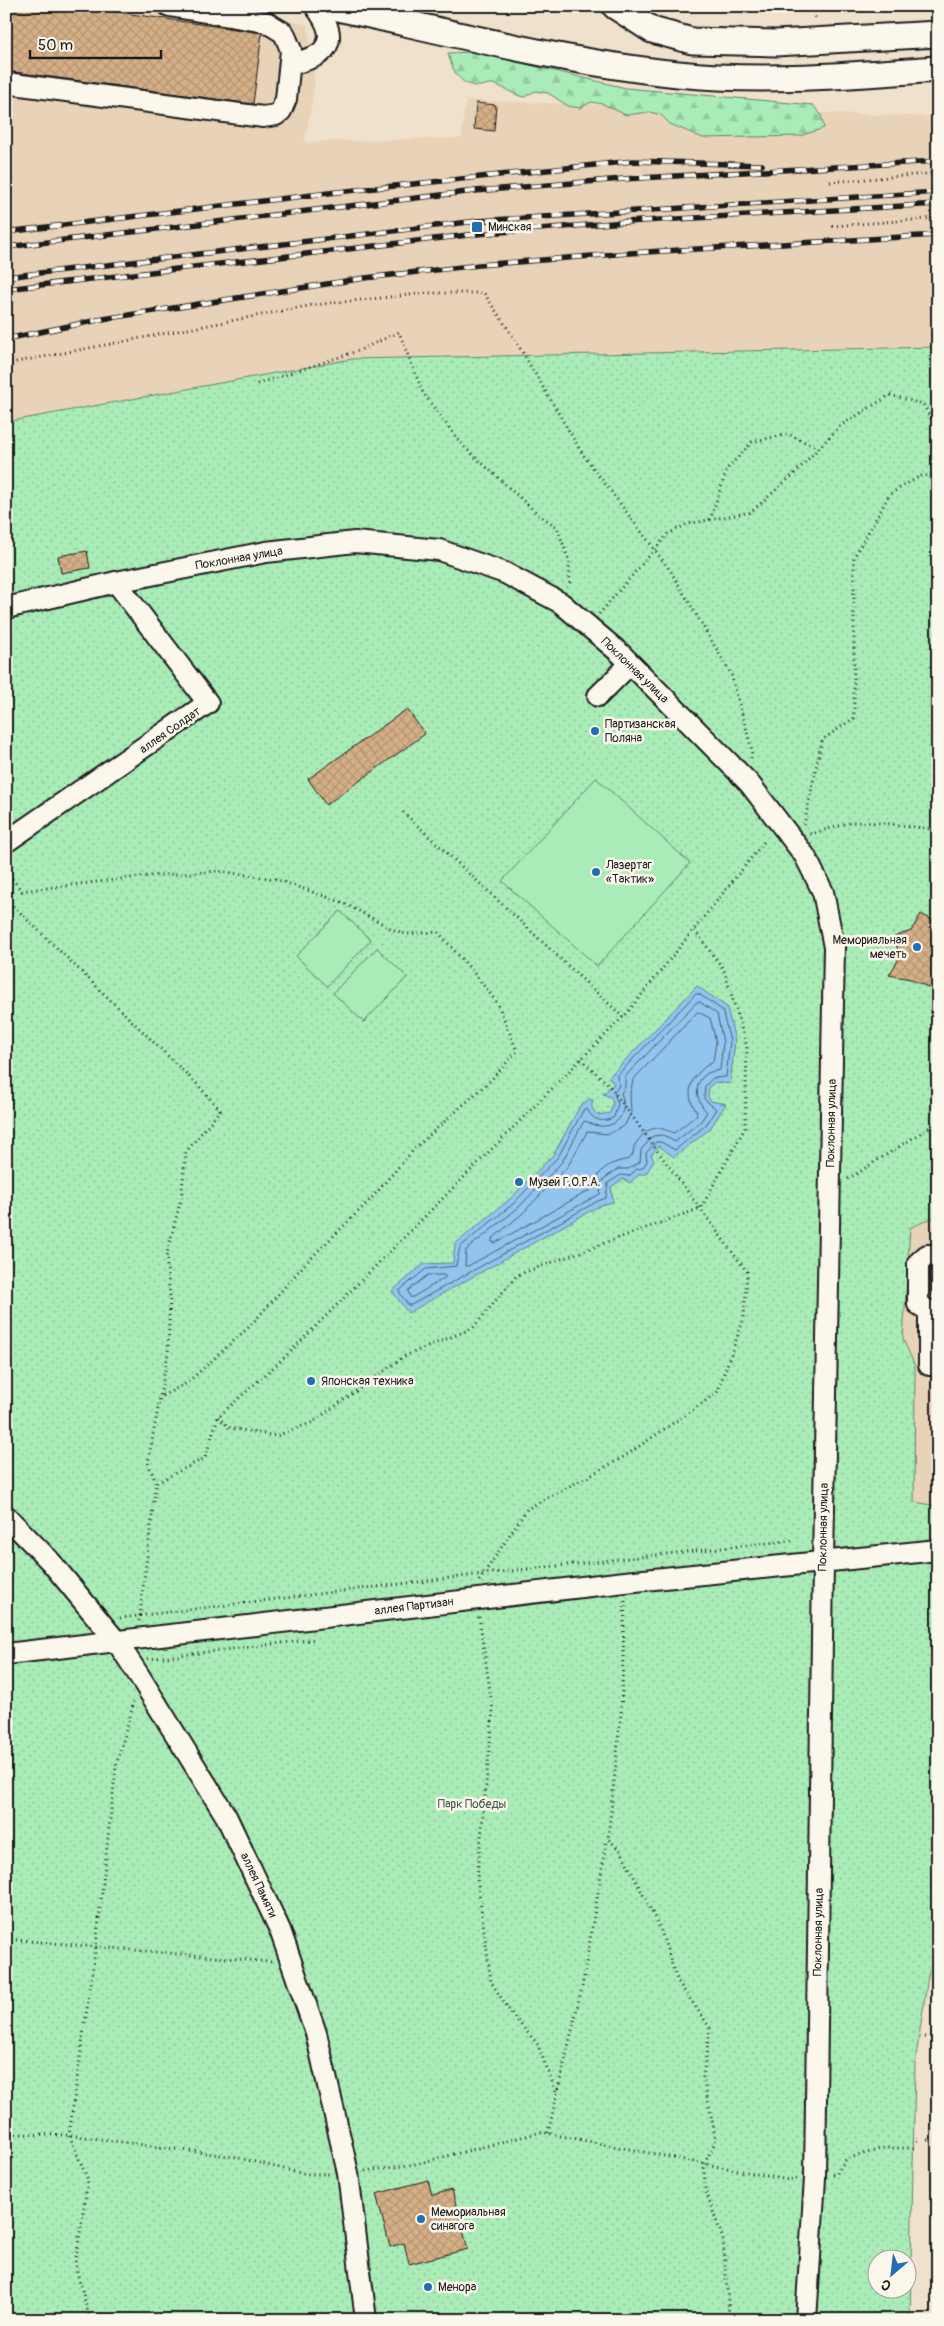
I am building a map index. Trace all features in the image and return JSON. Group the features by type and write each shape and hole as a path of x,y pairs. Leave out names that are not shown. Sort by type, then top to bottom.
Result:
{"main road":[{"path":"330,6 597,64 679,74 745,78 821,77 938,69"},
{"path":"615,6 634,20 672,37 724,43 776,43 938,34"}],"street":[{"path":"6,83 270,117 281,111 284,105 291,50 284,33 266,22 169,6"},
{"path":"290,65 318,55 325,49 328,40 327,21 315,6"},
{"name":"Поклонная улица","path":"6,608 116,582 266,552 355,542 440,550 505,573 561,603 588,626 630,664 749,784 805,856 823,892 834,947 823,1562 815,2178 806,2320"},
{"name":"аллея Солдат","path":"6,842 208,703 116,582"},
{"path":"598,696 630,664"},
{"path":"938,1255 928,1254 918,1263 918,1304 934,1312 929,1365 938,1365"},
{"name":"аллея Памяти","path":"6,1516 50,1561 117,1642 226,1816 280,1930 316,2033 348,2173 366,2320"},
{"name":"аллея Партизан","path":"6,1654 625,1582 938,1550"}],"path":[{"path":"830,182 938,173"},
{"path":"832,226 938,218"},
{"path":"6,364 313,305 428,294 484,293 514,338 582,453 670,570 731,674 752,750 749,784"},
{"path":"257,384 358,351 399,332 423,393 462,445 539,515 557,527 569,561 570,582 561,603"},
{"path":"588,626 668,534 687,524 751,512 794,474 840,426 890,395 923,404 938,431"},
{"path":"710,520 727,469 752,442 788,434 818,448"},
{"path":"804,826 822,740 854,718 854,557 890,494 920,476 938,475"},
{"path":"403,812 623,1017"},
{"path":"802,836 853,822 883,823 938,830"},
{"path":"156,1483 205,1458 218,1417 286,1356 623,1017 764,842"},
{"path":"6,871 22,891 138,877 218,871 275,879 344,903 405,934 438,932 470,968 498,1004 517,1051 491,1080 415,1148 370,1200 304,1265 250,1326 186,1383 160,1396"},
{"path":"6,899 198,1085 220,1110 186,1152 181,1199 166,1257 170,1295 170,1327 168,1353 148,1463 156,1483 137,1638"},
{"path":"218,1417 230,1428 276,1436 313,1422 405,1356 473,1328 517,1275 701,1208 745,1128 747,1046 724,970 693,928"},
{"path":"557,2094 537,2043 513,2016 491,1982 477,1878 493,1710 471,1600 484,1574 527,1509 622,1458 717,1393 744,1318 747,1272 608,1084 581,1059"},
{"path":"830,1191 938,1122"},
{"path":"117,1618 484,1574 795,1540"},
{"path":"548,2133 582,1987 608,1839 621,1714 625,1582"},
{"path":"90,2320 75,2264 88,2180 69,2135 96,1945 116,1766 140,1677"},
{"path":"608,1839 621,1851 660,1928 677,1980 710,2028 703,2077 716,2140 704,2165 705,2189 723,2239 729,2315 732,2320"},
{"path":"6,1939 96,1945 292,1964"},
{"path":"925,2037 938,2038"},
{"path":"6,2134 69,2135 235,2157 304,2174 348,2173 416,2164 533,2134 548,2133 788,2180"},
{"path":"917,2140 930,2140"},
{"path":"836,2175 846,2159 884,2148 916,2148"}],"shaded area":[{"path":"6,6 232,6 308,25 315,82 305,142 461,138 466,100 938,117 938,347 352,359 6,422"},
{"path":"938,1213 938,1506 914,1503 915,1366 903,1339 910,1228 936,1216"}],"green space":[{"path":"475,52 626,88 813,105 821,115 824,128 800,136 703,138 670,124 661,115 650,112 626,115 603,104 591,102 580,108 568,106 548,93 535,91 524,97 492,84 473,86 467,84 458,76 448,53"},
{"name":"Парк Победы","path":"938,347 938,1213 936,1216 910,1228 903,1339 915,1366 914,1502 938,1506 938,1943 928,1976 915,2064 911,2248 866,2248 866,2298 910,2298 910,2320 6,2320 6,422 352,359"},
{"name":"Лазертаг «Тактик»","path":"596,778 690,863 597,966 502,881"},
{"path":"340,911 371,940 327,986 296,956"},
{"path":"377,948 407,977 364,1022 333,993"}],"water":[{"path":"697,986 727,1007 735,1041 730,1084 715,1082 709,1087 708,1097 711,1101 726,1104 710,1129 674,1157 659,1146 651,1155 654,1160 646,1174 639,1174 630,1183 623,1179 611,1187 613,1202 601,1205 408,1313 392,1291 424,1264 453,1263 455,1244 510,1199 554,1154 580,1106 589,1099 593,1100 592,1108 598,1115 610,1113 613,1103 611,1097 603,1094 614,1084 609,1077"}],"building":[{"path":"6,6 76,6 262,33 253,104 6,71"},
{"path":"476,103 496,105 494,131 474,129"},
{"path":"87,551 90,568 61,573 58,556"},
{"path":"407,709 425,734 326,805 308,779"},
{"name":"Мемориальная мечеть","path":"921,914 938,923 938,992 910,979 889,975 900,957 894,937 911,931"},
{"path":"930,1268 938,1268 938,1294 930,1294"},
{"name":"Мемориальная синагога","path":"428,2180 432,2195 452,2190 468,2249 409,2264 404,2243 390,2247 376,2194"}],"railway":[{"path":"6,232 337,192 633,161 762,165"},
{"path":"6,247 475,191 623,179 938,161"},
{"path":"6,277 477,221 938,192"},
{"path":"6,289 477,234 625,222 938,204"},
{"path":"6,339 103,319 365,278 479,265 629,253 938,235"}],"place":[{"name":"Минская","path":"477,227"},
{"name":"Партизанская Поляна","path":"595,731"},
{"name":"Лазертаг «Тактик»","path":"596,872"},
{"name":"Мемориальная мечеть","path":"917,947"},
{"name":"Музей Г.О.Р.А.","path":"519,1182"},
{"name":"Японская техника","path":"311,1381"},
{"name":"Мемориальная синагога","path":"421,2219"},
{"name":"Менора","path":"428,2287"}]}
